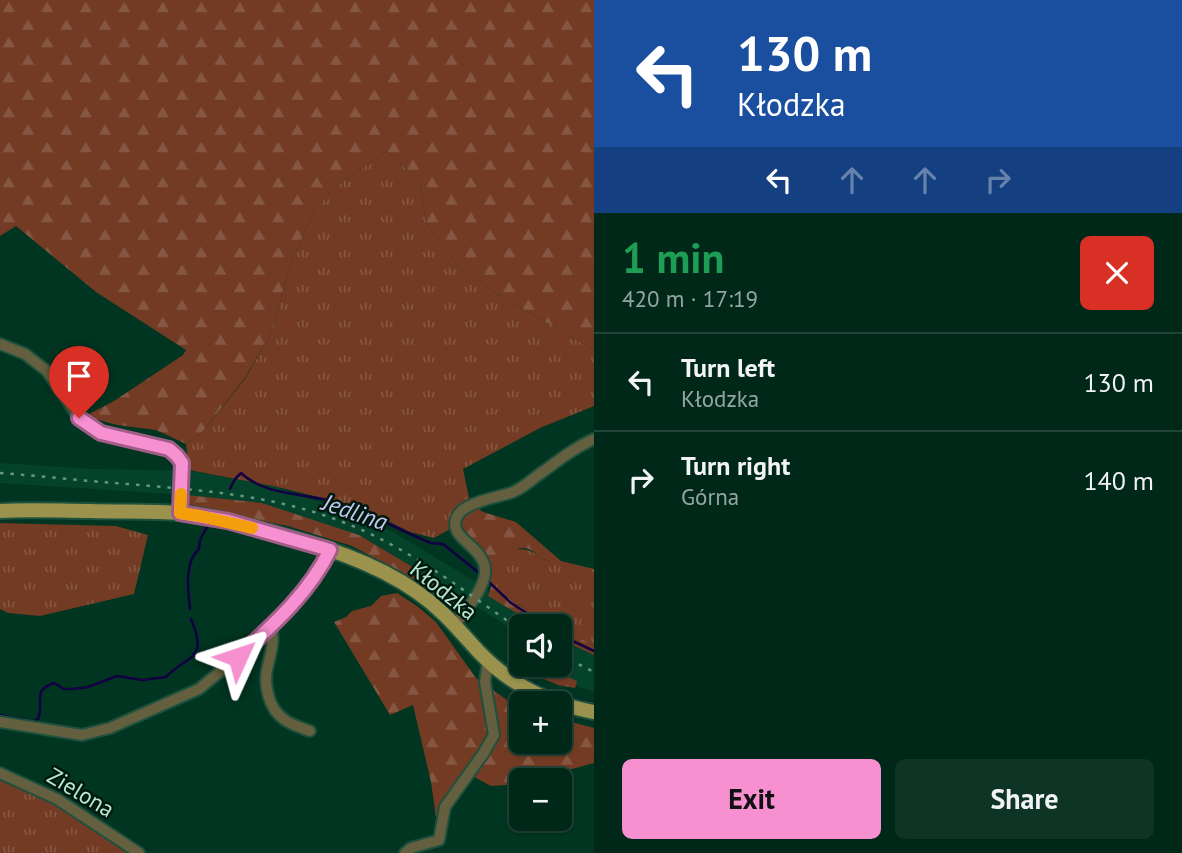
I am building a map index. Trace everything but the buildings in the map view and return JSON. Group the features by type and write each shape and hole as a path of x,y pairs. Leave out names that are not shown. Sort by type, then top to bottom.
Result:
{"main road":[{"name":"Kłodzka","path":"0,511 180,513 228,521 330,550 365,563 398,580 430,602 456,624 488,660 515,682 550,700 594,712"}],"street":[{"path":"0,344 38,362 79,418 91,428 113,437 169,449 177,456 182,463 180,513"},
{"path":"456,624 479,589 485,572 475,548 459,536 456,530 455,521 459,513 468,505 525,486 577,447 594,439"},
{"path":"0,722 82,735 110,728 199,689 289,609 330,550"},
{"path":"271,627 274,636 265,674 271,703 285,720 310,731"},
{"path":"405,853 411,848 439,840 445,807 494,735 485,682 488,660"},
{"name":"Zielona","path":"0,773 57,799 139,853"}],"shaded area":[{"path":"0,463 191,471 273,486 350,512 395,533 476,582 466,599 359,535 262,503 187,495 0,483"},
{"path":"484,588 507,603 539,614 509,614 509,627 474,605"},
{"path":"572,625 594,633 594,691 548,677 572,677"}],"green space":[{"path":"0,0 594,0 594,350 497,294 458,266 426,223 420,182 387,151 334,188 313,212 288,271 273,330 245,378 203,431 186,444 156,430 117,425 85,416 114,401 183,355 186,350 96,292 16,226 0,236"},
{"path":"387,151 420,182 426,223 458,266 497,294 594,350 594,406 540,428 463,469 469,498 455,511 450,529 434,538 410,532 360,507 273,486 189,470 186,444 203,431 245,379 273,330 288,271 313,212 334,188"},
{"path":"187,495 262,503 359,535 466,599 454,612 406,575 352,546 288,526 187,504"},
{"path":"475,506 483,512 516,522 561,561 539,558 533,552 520,548 488,567 459,530 459,513"},
{"path":"0,523 116,526 148,535 134,594 40,616 8,613 0,609"},
{"path":"513,549 528,550 539,558 594,569 594,645 572,635 572,614 535,614 491,587 488,567"},
{"path":"491,587 535,614 518,614 488,596"},
{"path":"397,593 417,606 436,622 476,678 509,701 509,754 572,754 572,722 594,728 594,763 572,769 509,768 509,785 491,786 465,772 436,817 431,782 413,705 390,715 334,622 352,611 371,606 381,596"},
{"path":"572,635 594,645 594,655 572,645"},
{"path":"539,677 568,677 577,681 575,688"},
{"path":"0,777 47,799 130,853 0,853"}],"waterway":[{"name":"Jedlina","path":"230,489 241,473 273,490 347,506 431,543 443,544 479,573"},
{"name":"Jedlina","path":"190,609 189,569 207,527"},
{"name":"Jedlina","path":"489,582 511,603 528,614"},
{"name":"Jedlina","path":"0,715 32,722 38,719 41,693 54,683 64,689 73,689 88,687 117,676 142,680 166,677 197,650 198,643 191,619"},
{"name":"Jedlina","path":"572,641 594,651"},
{"path":"534,683 548,691"},
{"path":"572,699 594,704"}],"railway":[{"path":"0,473 209,491 262,499 314,512 389,543 457,585 509,622"},
{"path":"572,661 594,672"}],"slow traffic":[{"path":"181,494 180,513 252,528"}],"route":[{"path":"79,418 101,433 169,449 177,456 182,463 180,513 228,521 330,550 324,564 289,609 238,657"}]}
